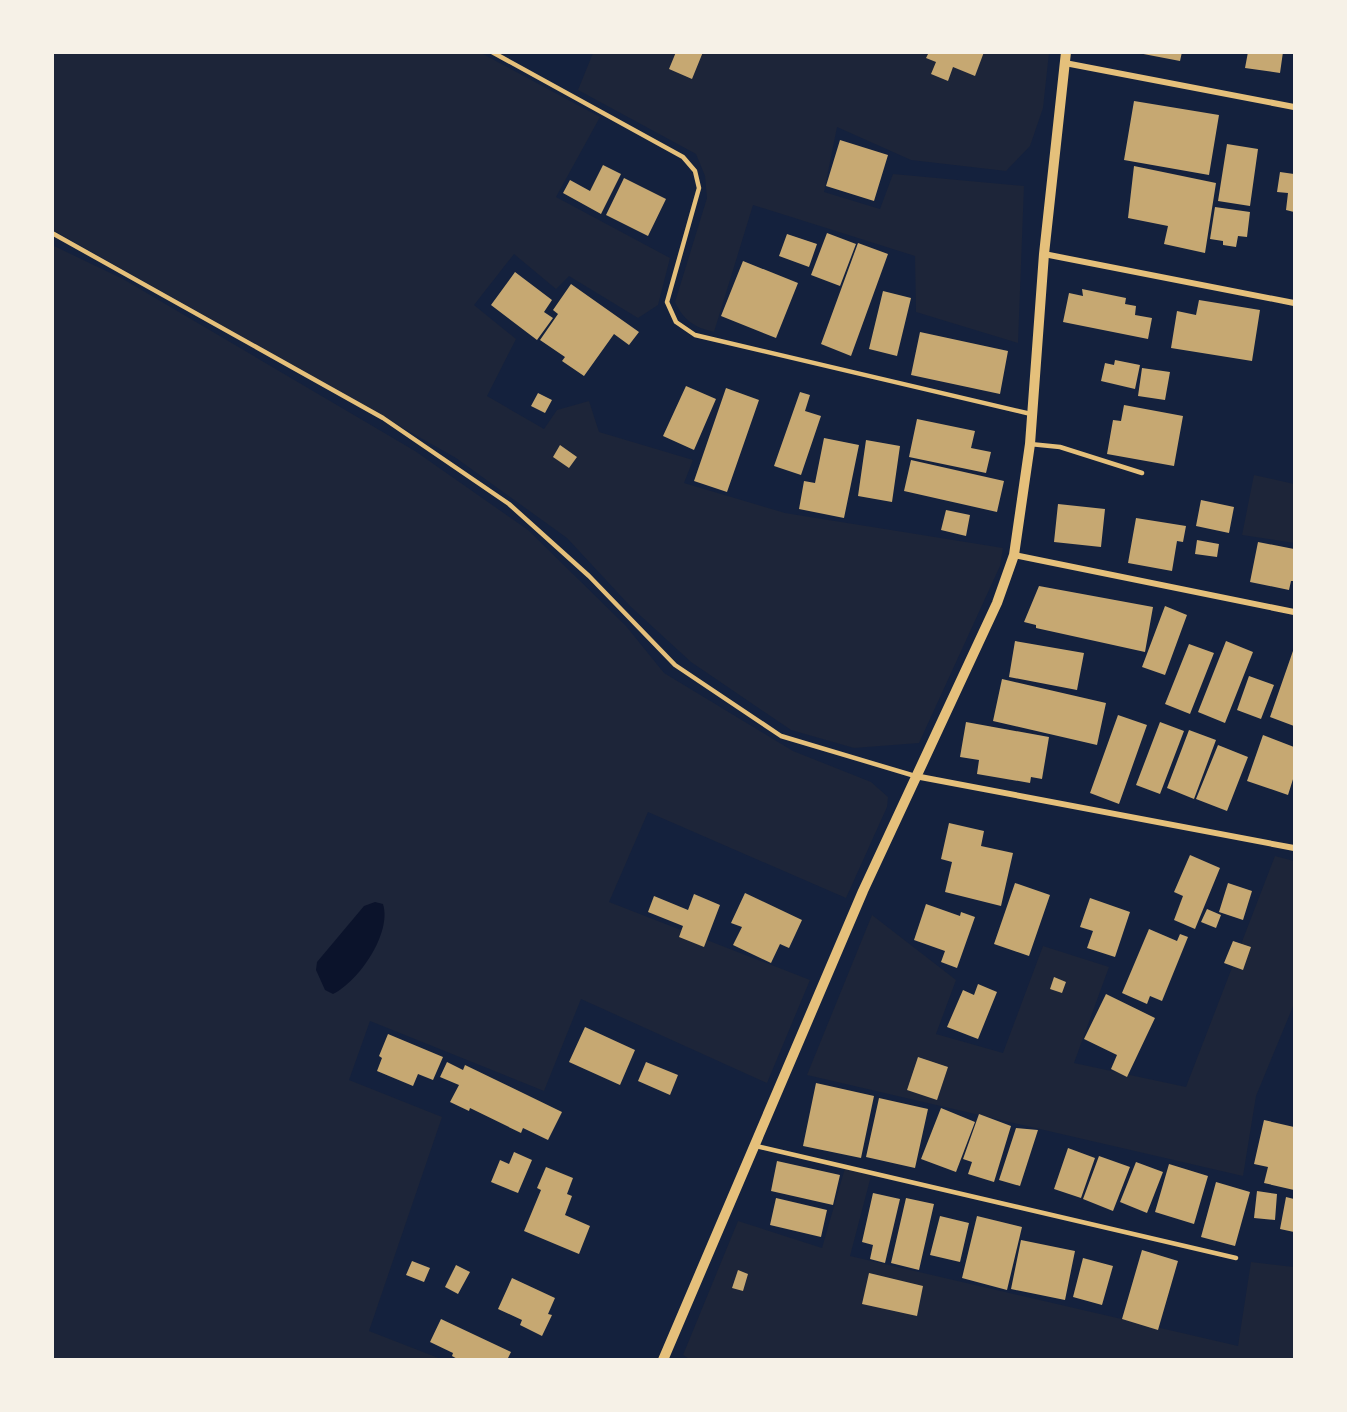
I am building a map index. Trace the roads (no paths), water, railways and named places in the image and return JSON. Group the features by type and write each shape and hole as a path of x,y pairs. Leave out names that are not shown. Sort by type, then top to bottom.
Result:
{"street":[{"path":"663,1359 915,776 997,603 1014,555 1030,444 1044,254 1066,58 1294,107"},
{"path":"1044,254 1294,303"},
{"path":"1014,555 1294,612"},
{"path":"915,776 1294,848"}],"lane":[{"path":"492,52 683,157 695,171 699,188 667,302 676,322 695,335 1032,414"},
{"path":"52,233 383,418 499,498 589,576 675,665 781,735 915,776"},
{"path":"1030,444 1060,447 1142,473"},
{"path":"754,1145 937,1186 1236,1258"}]}
